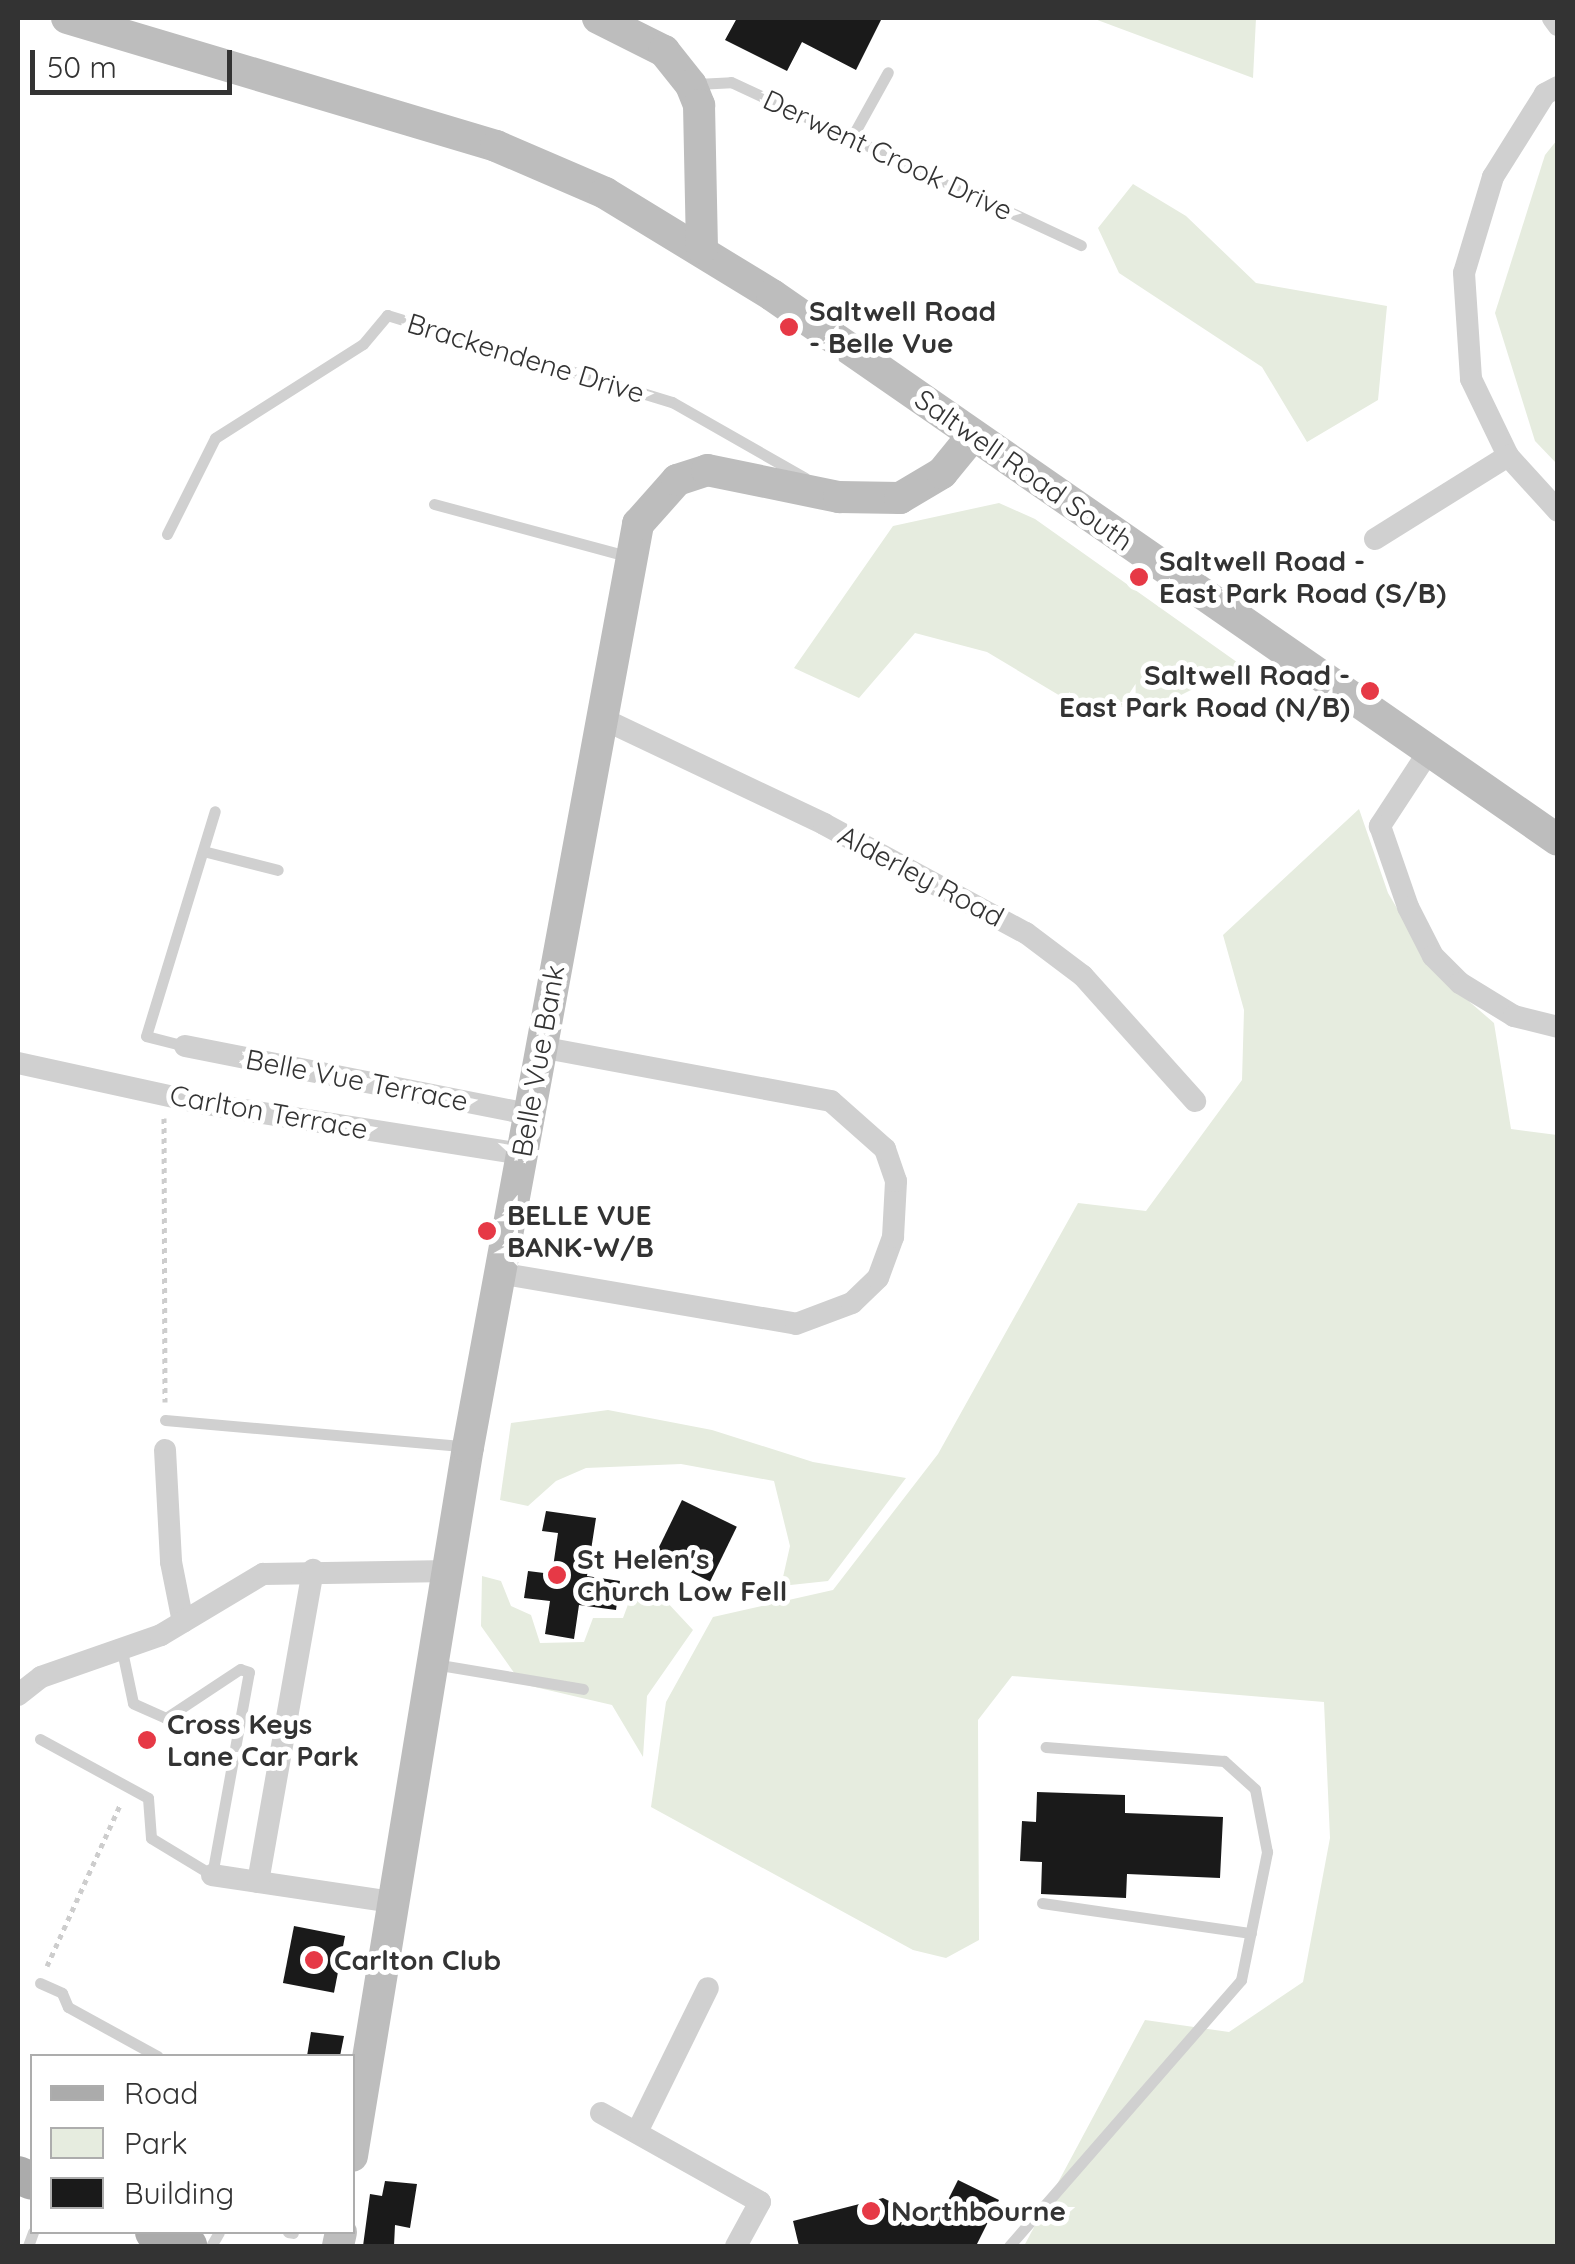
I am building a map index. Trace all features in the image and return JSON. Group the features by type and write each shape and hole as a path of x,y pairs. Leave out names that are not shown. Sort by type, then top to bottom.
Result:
{"main road":[{"path":"159,2234 188,2246"}],"street":[{"name":"Saltwell Road South","path":"67,18 496,146 606,193 702,248 1558,840"},
{"path":"1553,18 1558,24"},
{"path":"617,22 664,51 695,95 702,248"},
{"path":"1558,87 1545,94 1493,177 1464,274 1471,379 1508,456 1558,511"},
{"name":"Belle Vue Bank","path":"355,2138 468,1447 638,524 654,499 678,480 707,470 839,497 900,498 942,473 973,436"},
{"path":"1375,539 1508,456"},
{"name":"Alderley Road","path":"600,717 824,824 1026,932 1083,976 1195,1101"},
{"path":"1430,751 1380,826 1408,907 1434,956 1460,983 1514,1016 1558,1027"},
{"name":"Belle Vue Terrace","path":"185,1046 529,1114"},
{"path":"499,1273 796,1324 852,1303 878,1278 893,1237 896,1181 885,1149 832,1101 540,1047"},
{"name":"Carlton Terrace","path":"18,1063 164,1095 522,1154"},
{"path":"165,1450 171,1562 183,1622"},
{"path":"18,1695 41,1677 122,1652 183,1622 263,1574 313,1570 450,1571"},
{"path":"258,1882 313,1570"},
{"path":"212,1875 394,1902"},
{"path":"638,2130 708,1988"},
{"path":"601,2113 638,2130 760,2202 736,2246"}],"lane":[{"path":"852,137 888,72"},
{"name":"Derwent Crook Drive","path":"695,95 732,82 1081,246"},
{"name":"Brackendene Drive","path":"166,534 214,438 364,344 387,315 672,402 839,497"},
{"path":"434,504 630,557"},
{"path":"185,1046 146,1036 215,812"},
{"path":"203,851 278,870"},
{"path":"165,1420 468,1447"},
{"path":"40,1739 148,1798 151,1838 212,1875 249,1672 240,1669 166,1718 133,1703 122,1652"},
{"path":"434,1664 583,1690"},
{"path":"1009,2246 1241,1980 1267,1852 1256,1789 1224,1761 1046,1747"},
{"path":"1042,1903 1250,1933"},
{"path":"40,1983 62,1992 68,2007 154,2054"}],"path":[{"path":"164,1095 165,1420"},
{"path":"40,1983 128,1787"}],"green space":[{"path":"1092,18 1256,18 1253,78"},
{"path":"1557,140 1557,464 1535,441 1495,313 1545,155"},
{"path":"1133,184 1186,216 1256,283 1387,306 1378,400 1307,442 1262,367 1119,273 1098,228"},
{"path":"999,503 1035,519 1241,665 1149,711 1062,697 987,652 915,633 859,698 794,668 893,526"},
{"path":"1359,809 1388,893 1434,971 1494,1023 1511,1129 1557,1135 1557,2246 1024,2246 1145,2020 1229,2032 1303,1982 1330,1838 1324,1702 1012,1676 978,1720 979,1940 946,1958 913,1950 651,1807 666,1702 713,1617 833,1590 938,1454 1078,1203 1146,1211 1242,1080 1244,1010 1223,935"},
{"path":"608,1410 712,1430 813,1462 906,1478 828,1581 781,1586 790,1546 774,1481 681,1464 586,1468 556,1481 528,1506 500,1500 511,1423"},
{"path":"482,1576 501,1581 511,1606 531,1615 540,1643 584,1642 593,1618 623,1618 633,1591 665,1600 693,1630 647,1696 643,1757 612,1705 522,1684 481,1626"}],"building":[{"path":"737,18 882,18 856,70 802,42 787,71 725,40"},
{"path":"682,1500 737,1527 710,1582 655,1555"},
{"name":"St Helen's Church Low Fell","path":"546,1511 596,1518 587,1576 620,1581 616,1610 579,1605 574,1639 545,1634 550,1601 524,1598 528,1571 552,1574 558,1533 542,1531"},
{"path":"1037,1792 1125,1795 1125,1813 1223,1817 1220,1878 1127,1874 1126,1898 1041,1894 1042,1862 1020,1861 1022,1821 1036,1822"},
{"name":"Carlton Club","path":"294,1926 345,1936 334,1993 283,1983"},
{"path":"311,2032 344,2036 340,2054 307,2054"},
{"name":"Northbourne","path":"958,2180 999,2200 977,2244 982,2246 799,2246 793,2221 883,2198 936,2224"},
{"path":"385,2181 417,2184 410,2228 395,2225 394,2246 363,2246 370,2194 382,2196"}],"place":[{"name":"Saltwell Road - Belle Vue","path":"789,327"},
{"name":"Saltwell Road - East Park Road (S/B)","path":"1139,577"},
{"name":"Saltwell Road - East Park Road (N/B)","path":"1370,691"},
{"name":"BELLE VUE BANK-W/B","path":"487,1231"},
{"name":"St Helen's Church Low Fell","path":"557,1575"},
{"name":"Cross Keys Lane Car Park","path":"147,1740"},
{"name":"Carlton Club","path":"314,1960"},
{"name":"Northbourne","path":"871,2211"}]}
